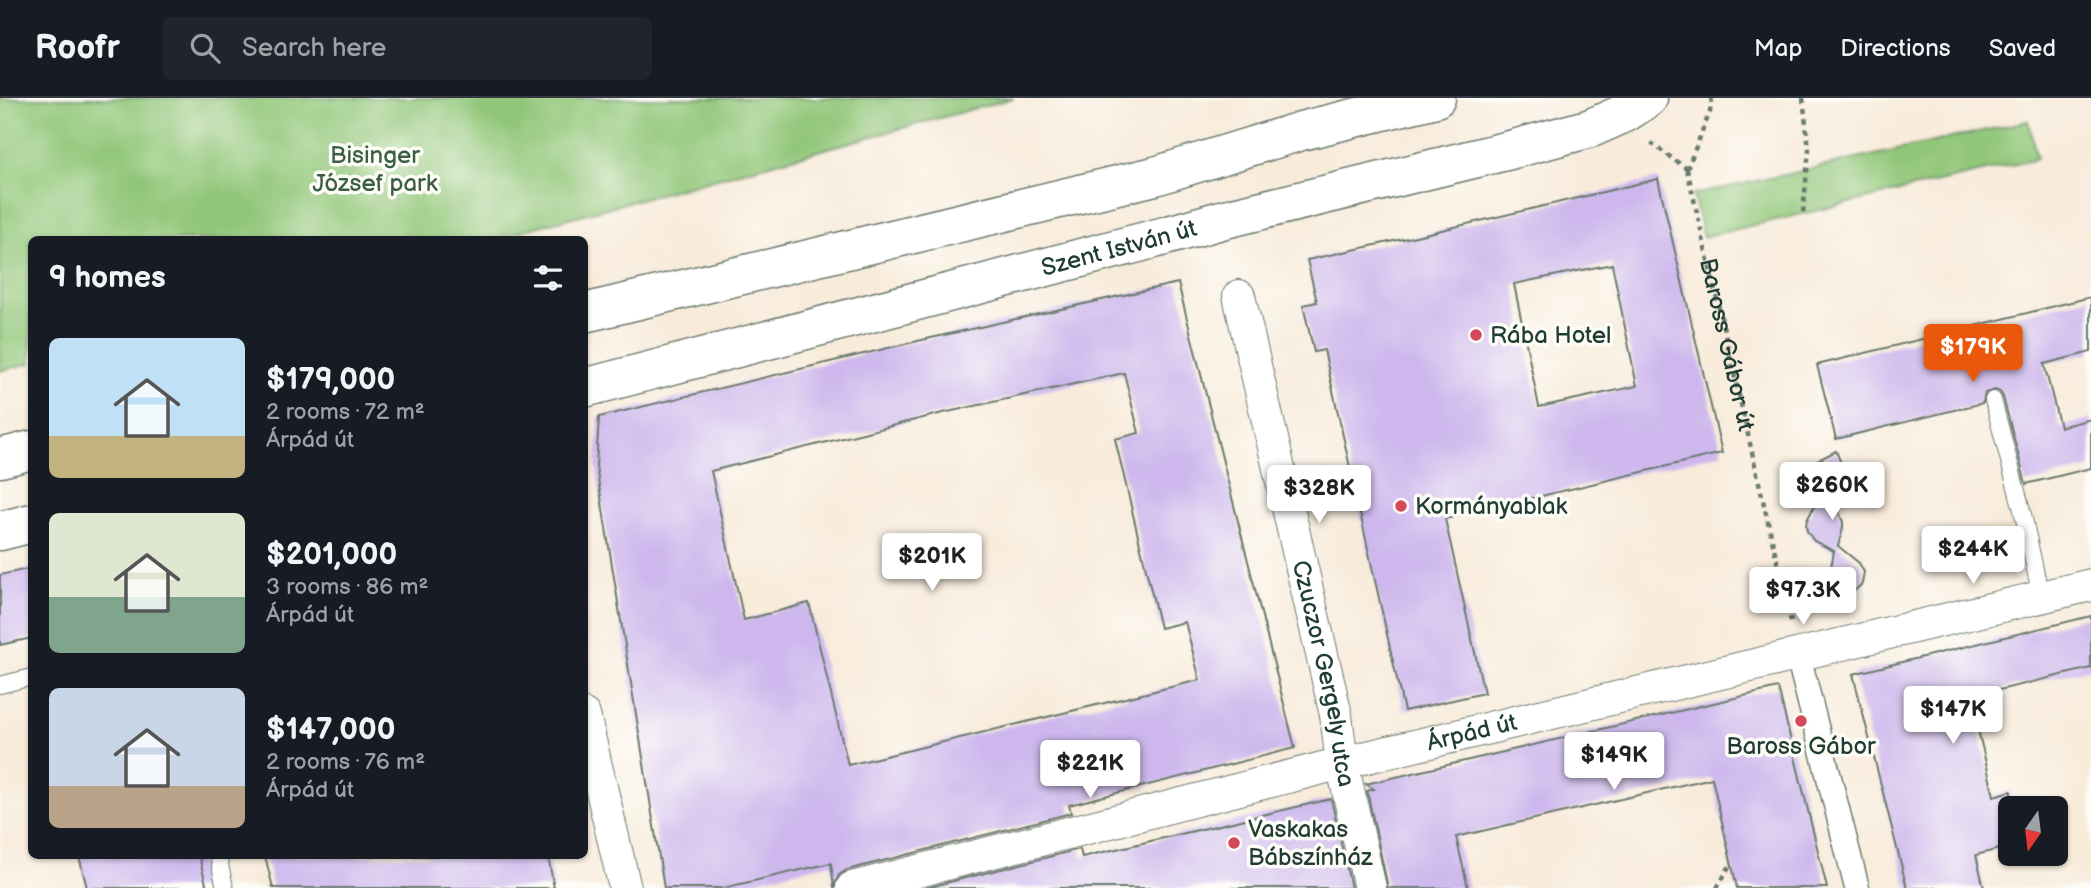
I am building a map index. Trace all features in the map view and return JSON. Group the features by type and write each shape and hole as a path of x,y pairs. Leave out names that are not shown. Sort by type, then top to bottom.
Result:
{"main road":[{"path":"588,312 1155,176 1301,131 1436,98"},
{"name":"Szent István út","path":"588,387 1222,220 1591,128 1625,113 1648,98"},
{"path":"0,458 28,451"},
{"path":"0,531 28,524"}],"street":[{"name":"Czuczor Gergely utca","path":"1239,296 1336,715 1342,763 1370,888"},
{"name":"Árpád út","path":"852,888 1342,763 2091,585"},
{"path":"1798,655 1857,888"},
{"path":"588,732 625,888"}],"lane":[{"path":"1993,400 2023,514 2041,597"},
{"path":"0,685 28,678"},
{"path":"219,859 225,888"}],"path":[{"name":"Baross Gábor út","path":"1712,98 1710,112 1687,169 1798,655"},
{"path":"1802,98 1809,149 1803,214"},
{"path":"1717,888 1731,864"}],"green space":[{"name":"Bisinger József park","path":"0,98 1014,98 503,236 28,236 28,364 0,371"},
{"path":"2028,121 2037,159 1703,237 1693,195"}],"building":[{"path":"1658,179 1722,453 1445,519 1484,693 1404,711 1324,350 1314,352 1303,305 1317,302 1307,260","holes":["1612,264 1637,386 1539,407 1514,284"]},
{"path":"1178,283 1295,748 1069,805 1071,813 847,870 839,875 834,887 831,863 723,888 664,888 596,466 599,417 922,340","holes":["1124,373 1139,433 1115,439 1160,628 1185,622 1200,680 848,765 809,603 744,620 711,471 943,413"]},
{"path":"2091,297 2091,352 2044,364 2060,427 2091,419 2091,468 2026,484 2003,397 1995,390 1985,393 1983,403 1836,439 1817,365"},
{"path":"1836,451 1845,473 1844,485 1833,498 1843,522 1838,546 1859,563 1864,572 1862,584 1853,592 1847,593 1835,589 1829,579 1834,551 1814,541 1806,525 1818,499 1809,482 1809,470 1816,461"},
{"path":"28,569 28,639 0,645 0,575"},
{"path":"2091,616 2091,668 1970,697 1994,796 2011,791 2011,796 1998,796 1998,849 1976,855 1984,888 1907,888 1853,674"},
{"path":"1778,688 1827,888 1737,888 1712,778 1456,837 1468,888 1388,888 1367,791 1374,789 1366,784"},
{"name":"Vaskakas Bábszínház","path":"1331,799 1351,888 926,888 1080,849 1082,857"},
{"path":"80,859 200,859 207,888 87,888"},
{"path":"266,859 549,859 554,888 273,888"}],"place":[{"name":"Rába Hotel","path":"1476,335"},
{"name":"Kormányablak","path":"1401,506"},
{"name":"Baross Gábor","path":"1801,721"},
{"name":"Vaskakas Bábszínház","path":"1234,843"}]}
